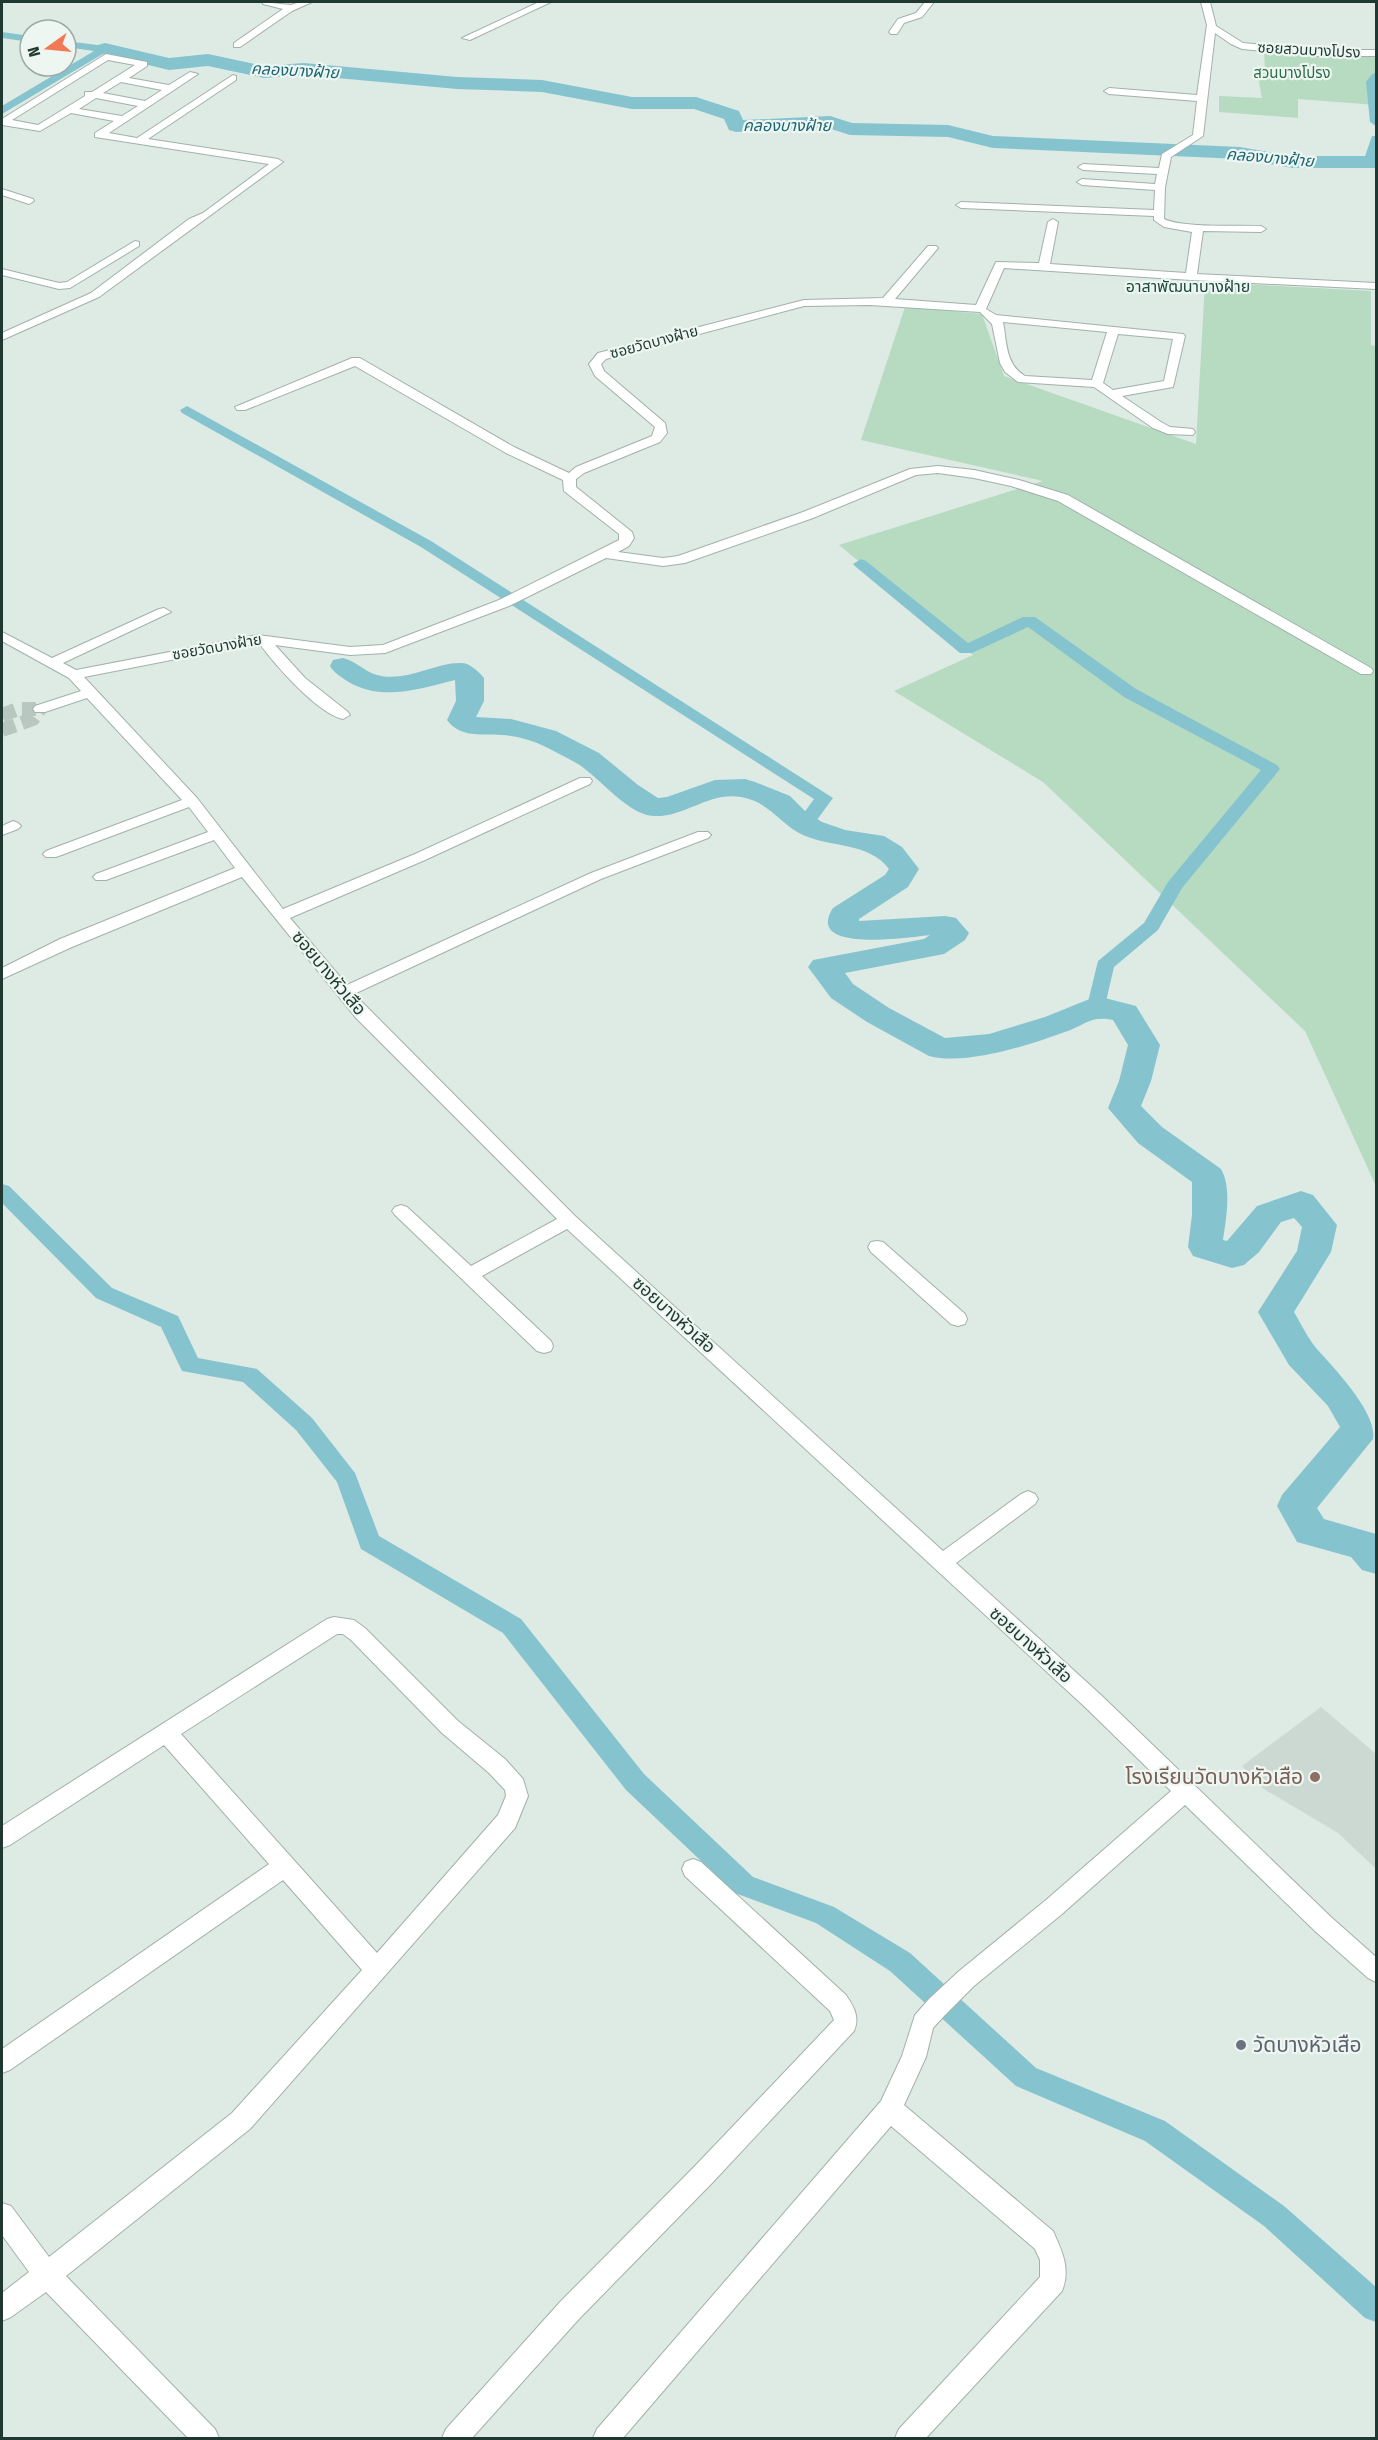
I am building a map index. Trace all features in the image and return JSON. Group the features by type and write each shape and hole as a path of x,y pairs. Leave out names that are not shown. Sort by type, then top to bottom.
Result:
{"street":[{"path":"266,2 292,8"},
{"path":"237,45 292,8 307,2"},
{"path":"467,38 546,2"},
{"path":"894,32 901,21 919,15 929,2"},
{"path":"1205,2 1212,27 1207,48 1197,139 1170,152 1164,161 1159,220 1163,224 1196,229 1214,227 1261,229"},
{"name":"ซอยสวนบางโปรง","path":"1212,27 1223,32 1235,44 1242,46 1319,53 1377,54"},
{"path":"106,57 144,64 119,79 40,128 3,122 106,57"},
{"path":"2,338 95,295 193,221 207,215 278,162 99,135 193,74"},
{"path":"139,141 233,78"},
{"path":"119,79 170,88"},
{"path":"57,88 146,104"},
{"path":"1109,91 1203,98"},
{"path":"69,110 122,119"},
{"path":"1083,167 1163,171"},
{"path":"1082,182 1160,187"},
{"path":"2,192 28,201"},
{"path":"961,205 1159,213"},
{"path":"1044,267 1053,222"},
{"path":"1191,277 1198,236 1196,229"},
{"path":"2,272 59,286 70,285 135,244"},
{"path":"886,302 932,248"},
{"path":"1189,432 1168,430 1157,425 1097,384 1022,379 1012,375 1004,359 998,322 980,309 999,264 1191,277 1377,286"},
{"name":"ซอยวัดบางฝ้าย","path":"74,675 245,640 263,639 350,651 385,649 504,603 624,543 627,538 625,532 569,488 570,478 580,470 656,439 661,433 661,426 599,373 595,364 602,356 804,303 834,300 980,309"},
{"path":"994,318 1179,336 1169,384 1110,394"},
{"path":"1097,384 1114,329"},
{"path":"241,407 355,361 510,450 570,478"},
{"path":"604,554 663,562 680,560 796,520 914,472 940,469 1044,490 1063,498 1366,671"},
{"path":"52,663 164,612"},
{"name":"ซอยบางหัวเสือ","path":"2,636 74,675 91,692 192,801 280,916 362,1014 569,1220 1187,1790 1323,1924 1377,1971"},
{"path":"263,639 279,662 296,680 343,715"},
{"path":"40,709 91,692"},
{"path":"280,916 420,857 585,781"},
{"path":"51,854 192,801"},
{"path":"101,877 217,834"},
{"path":"345,992 596,876 703,835"},
{"path":"2,974 66,943 245,870"},
{"path":"401,1211 544,1346"},
{"path":"469,1275 569,1220"},
{"path":"877,1247 958,1318"},
{"path":"942,1563 1028,1499"},
{"path":"2,1838 280,1662 334,1625 347,1626 358,1634 450,1727 497,1766 515,1786 517,1796 507,1821 241,2121 47,2276 2,2308"},
{"path":"167,1733 377,1970"},
{"path":"606,2439 890,2109 914,2056 923,2023 937,2007 966,1979 1054,1907 1187,1790"},
{"path":"2,2062 286,1865"},
{"path":"455,2439 569,2311 712,2166 846,2023 844,2012 838,2003 693,1869"},
{"path":"890,2109 1044,2240 1053,2259 1053,2282 908,2439"},
{"path":"2,2215 47,2276 206,2439"}],"shaded area":[{"name":"โรงเรียนวัดบางหัวเสือ","path":"1321,1707 1376,1754 1376,1869 1338,1833 1264,1789 1242,1766"}],"green space":[{"name":"สวนบางโปรง","path":"1268,44 1376,56 1376,105 1298,99 1298,118 1219,112 1219,96 1262,98 1257,71 1265,71 1264,50"},
{"path":"1205,282 1371,291 1371,345 1376,346 1376,1186 1305,1031 1043,782 894,691 973,655 839,545 1043,481 861,440 905,307 982,314 1004,376 1196,444"}],"waterway":[{"name":"คลองบางฝ้าย","path":"2,35 18,37"},
{"path":"78,46 105,49 78,65"},
{"name":"คลองบางฝ้าย","path":"105,49 169,64 208,60 264,72 304,69 457,83 542,86 632,103 696,103 732,115 736,126 830,122 850,129 948,131 993,142 1240,153 1293,162 1376,162"},
{"path":"1376,76 1372,82 1376,122"},
{"path":"2,111 57,78"},
{"path":"1369,162 1376,139"},
{"path":"187,410 426,544 824,798 805,824"},
{"path":"861,564 966,650 1029,620 1130,693 1271,769 1174,886 1151,926 1105,965 1097,1006"},
{"path":"343,666 370,683 406,684 460,671 470,678 470,701 461,720 477,727 511,727 546,737 589,759 628,791 653,807 674,805 715,789 745,788 780,802 795,817 812,828 841,838 874,842 892,853 904,869 897,881 844,915 844,925 854,931 945,925 954,933 933,947 824,967 842,991 878,1015 940,1049 991,1044 1056,1024 1097,1006 1125,1013 1144,1045 1135,1081 1124,1108 1150,1135 1209,1177 1209,1215 1205,1247 1232,1256 1247,1243 1269,1214 1301,1203 1320,1225 1314,1252 1276,1312 1302,1356 1341,1396 1360,1429 1296,1506 1311,1531 1364,1545 1376,1559"},
{"path":"2,1191 104,1293 170,1322 190,1365 249,1375 304,1424 347,1479 369,1542 512,1626 635,1782 744,1885 825,1915 900,1962 1026,2077 1155,2131 1274,2216 1376,2307"}],"tunnel":[{"path":"2,715 18,709 40,709 33,719 2,730"}],"place":[{"name":"โรงเรียนวัดบางหัวเสือ","path":"1315,1777"},
{"name":"วัดบางหัวเสือ","path":"1241,2045"}],"district":[{"name":"อาสาพัฒนาบางฝ้าย","path":"1188,286"}]}
